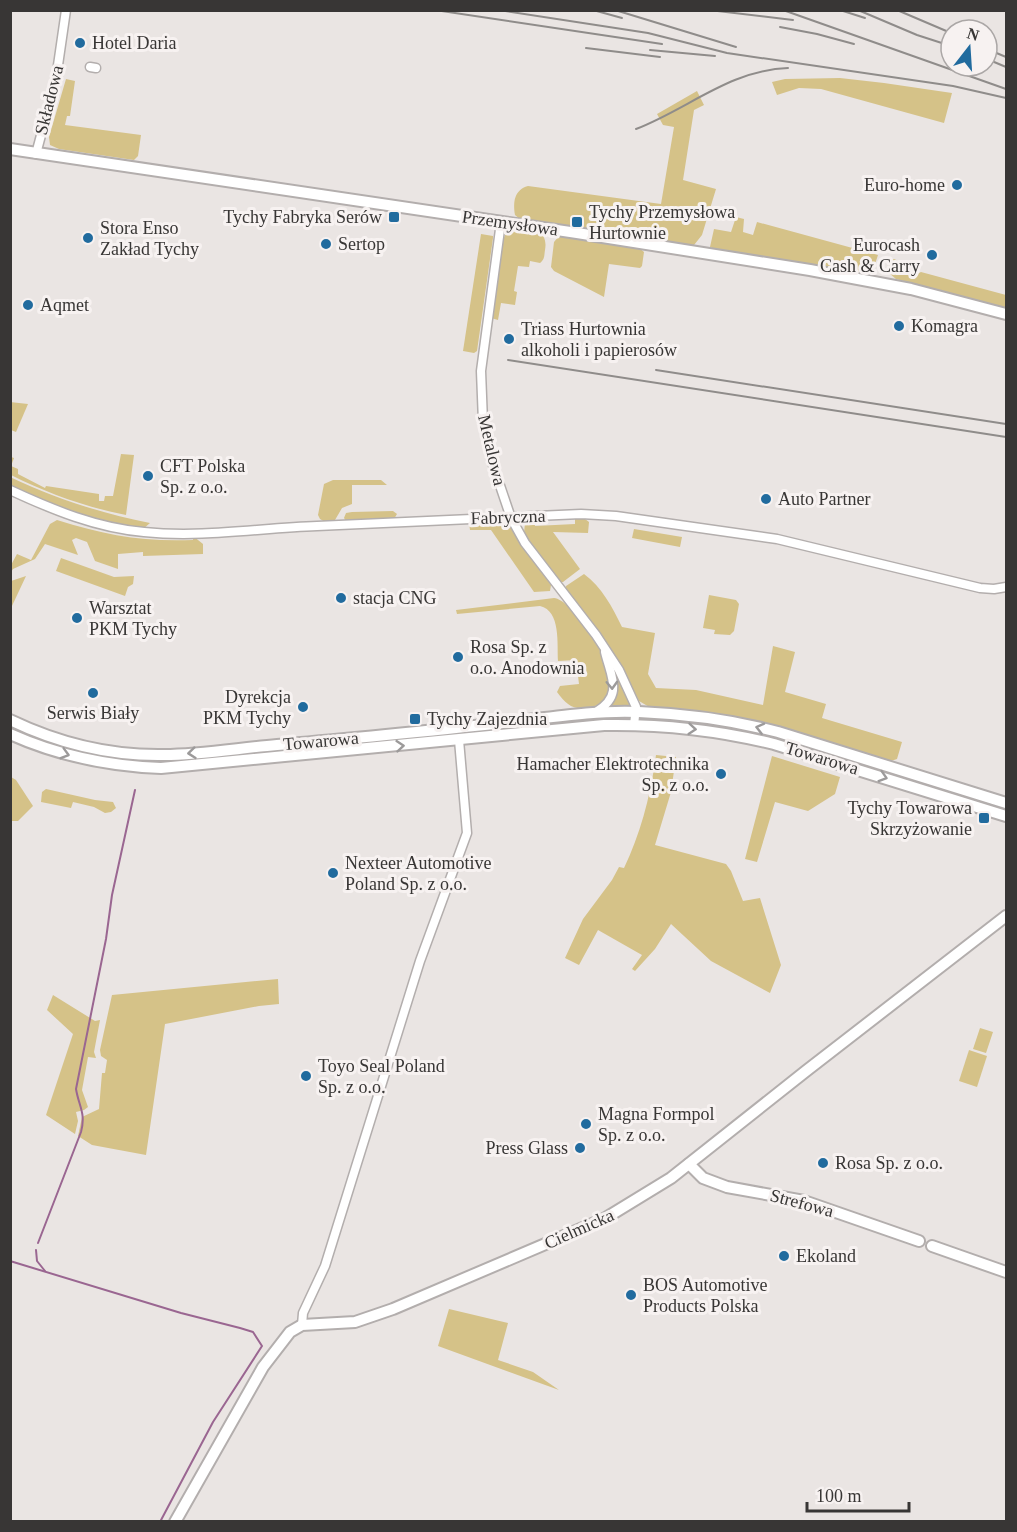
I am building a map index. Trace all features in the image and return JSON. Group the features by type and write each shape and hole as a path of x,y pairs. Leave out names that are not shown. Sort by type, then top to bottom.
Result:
{"street":[{"name":"Składowa","path":"36,154 56,79 66,10"},
{"name":"Przemysłowa","path":"10,149 810,270 911,289 1006,314"},
{"name":"Metalowa","path":"501,222 481,371 483,422 491,459 511,518 531,551 596,635 619,670 635,704 636,712"},
{"name":"Fabryczna","path":"10,490 86,521 153,533 215,533 313,526 581,514 616,516 777,539 980,588 1006,587"},
{"path":"593,714 608,703 614,690 604,649"},
{"path":"634,724 636,712"},
{"name":"Towarowa","path":"10,734 50,750 82,759 152,768 180,767 593,714 636,712 690,715 741,723 778,732 1006,803"},
{"name":"Towarowa","path":"10,720 69,743 112,752 152,755 459,740 604,725 634,724 712,731 774,744 1006,816"},
{"path":"175,1521 269,1358 290,1332 302,1325 303,1313 325,1266 420,961 468,834 459,740"},
{"name":"Cielmicka","path":"302,1325 355,1322 415,1300 604,1218 659,1187 1006,916"},
{"name":"Strefowa","path":"689,1164 703,1178 727,1187 804,1201 919,1241"},
{"path":"932,1246 1006,1272"}],"shaded area":[{"path":"840,78 952,93 944,123 821,89 799,88 777,95 772,82 785,79"},
{"path":"66,79 75,81 70,116 67,116 65,125 141,135 138,156 134,160 59,149 50,145 49,137"},
{"path":"697,91 704,105 694,110 683,180 716,189 702,235 694,245 608,234 587,228 522,221 515,215 514,206 517,194 528,186 661,204 674,127 663,125 657,114"},
{"path":"736,217 744,219 743,232 753,235 757,222 878,255 874,267 868,273 720,251 710,247 714,229 731,232"},
{"path":"512,229 531,229 541,233 545,243 544,256 540,263 530,261 529,267 518,266 514,291 517,292 515,305 501,303 498,320 491,318 503,240 506,233"},
{"path":"481,234 493,236 493,238 477,351 474,353 463,351"},
{"path":"560,235 638,247 644,252 642,266 640,268 609,264 604,297 554,271 551,267 554,242"},
{"path":"894,259 905,264 905,272 915,275 921,272 1006,295 1006,309 896,279 889,273 889,262"},
{"path":"10,402 28,404 16,432 11,430"},
{"path":"121,454 134,455 126,515 81,504 38,488 11,475 11,466 18,469 18,474 45,488 46,486 99,494 99,501 104,501 105,496 113,496"},
{"path":"10,477 79,504 150,523 143,529 107,522 75,512 11,486"},
{"path":"333,480 381,480 387,485 352,485 352,504 342,508 335,520 327,523 318,515 324,484"},
{"path":"393,511 397,514 394,519 346,521 344,518 346,513 352,512"},
{"path":"534,519 535,526 575,524 575,519 585,519 589,522 588,533 553,532 580,569 563,582 558,582 524,533 525,523"},
{"path":"57,520 91,530 140,539 193,540 193,536 203,544 203,554 143,556 143,552 118,554 118,569 95,561 87,542 76,538 72,540 78,555 45,544 35,559 11,572 11,565 17,554 31,560 50,524"},
{"path":"496,521 511,528 551,585 550,591 534,592 491,530 470,530 469,523"},
{"path":"634,529 682,537 680,547 632,538"},
{"path":"61,558 114,577 134,576 133,584 128,587 125,596 56,571"},
{"path":"584,574 601,591 622,627 655,633 648,674 656,688 696,690 763,705 773,646 795,652 785,692 826,704 822,718 902,742 897,759 888,762 777,729 651,708 639,701 621,666 597,629 565,589"},
{"path":"26,576 11,608 11,581"},
{"path":"709,595 736,600 739,604 734,631 730,635 714,634 715,630 703,628"},
{"path":"554,598 564,603 577,615 590,632 608,670 609,688 603,701 587,708 570,705 557,692 560,686 579,684 576,660 558,661 555,621 547,609 540,606 457,614 456,610"},
{"path":"614,672 616,672 631,708 607,709 616,692"},
{"path":"10,725 109,755 326,745 262,755 147,764 71,752 11,730"},
{"path":"656,755 676,757 671,792 655,845 726,864 743,901 760,898 781,965 770,993 711,961 671,924 655,949 635,971 632,969 642,955 598,930 579,965 565,958 583,919 619,867 624,868 630,855 644,813"},
{"path":"772,756 840,777 835,794 808,811 775,802 757,862 745,859"},
{"path":"11,777 16,780 33,806 18,821 11,821"},
{"path":"46,789 113,802 116,808 105,813 94,807 73,802 71,808 41,802 42,792"},
{"path":"278,979 279,1004 165,1024 146,1155 92,1145 78,1136 82,1117 99,1109 102,1073 105,1073 107,1060 101,1056 100,1050 112,995"},
{"path":"53,995 95,1021 100,1020 94,1052 96,1058 88,1057 82,1090 88,1107 76,1112 78,1121 75,1134 46,1115 73,1034 47,1010"},
{"path":"980,1028 993,1032 986,1053 973,1049"},
{"path":"969,1050 987,1056 977,1087 959,1081"},
{"path":"449,1309 508,1323 498,1360 533,1372 559,1390 438,1346"}],"waterway":[{"path":"38,1243 81,1132 82,1115 76,1089 106,939 112,895 135,790"},
{"path":"36,1250 37,1261 45,1271"},
{"path":"10,1261 181,1313 253,1332 262,1346 213,1422 160,1522"}],"railway":[{"path":"435,10 662,44"},
{"path":"499,10 648,33 727,53 953,86 1006,98"},
{"path":"593,10 622,18"},
{"path":"615,10 736,47"},
{"path":"709,10 793,20"},
{"path":"783,10 1006,89"},
{"path":"840,10 865,18"},
{"path":"858,10 939,42"},
{"path":"897,10 939,28"},
{"path":"780,27 854,44"},
{"path":"586,48 660,57"},
{"path":"650,50 715,56"},
{"path":"999,54 1006,57"},
{"path":"999,64 1006,67"},
{"path":"636,129 728,83 767,70 788,68"},
{"path":"508,360 1006,437"},
{"path":"656,370 1006,424"}],"place":[{"name":"Hotel Daria","path":"80,43"},
{"name":"Euro-home","path":"957,185"},
{"name":"Tychy Fabryka Serów","path":"394,217"},
{"name":"Tychy Przemysłowa Hurtownie","path":"577,222"},
{"name":"Stora Enso Zakład Tychy","path":"88,238"},
{"name":"Sertop","path":"326,244"},
{"name":"Eurocash Cash & Carry","path":"932,255"},
{"name":"Aqmet","path":"28,305"},
{"name":"Komagra","path":"899,326"},
{"name":"Triass Hurtownia alkoholi i papierosów","path":"509,339"},
{"name":"CFT Polska Sp. z o.o.","path":"148,476"},
{"name":"Auto Partner","path":"766,499"},
{"name":"stacja CNG","path":"341,598"},
{"name":"Warsztat PKM Tychy","path":"77,618"},
{"name":"Rosa Sp. z o.o. Anodownia","path":"458,657"},
{"name":"Serwis Biały","path":"93,693"},
{"name":"Dyrekcja PKM Tychy","path":"303,707"},
{"name":"Tychy Zajezdnia","path":"415,719"},
{"name":"Hamacher Elektrotechnika Sp. z o.o.","path":"721,774"},
{"name":"Tychy Towarowa Skrzyżowanie","path":"984,818"},
{"name":"Nexteer Automotive Poland Sp. z o.o.","path":"333,873"},
{"name":"Toyo Seal Poland Sp. z o.o.","path":"306,1076"},
{"name":"Magna Formpol Sp. z o.o.","path":"586,1124"},
{"name":"Press Glass","path":"580,1148"},
{"name":"Rosa Sp. z o.o.","path":"823,1163"},
{"name":"Ekoland","path":"784,1256"},
{"name":"BOS Automotive Products Polska","path":"631,1295"}]}
